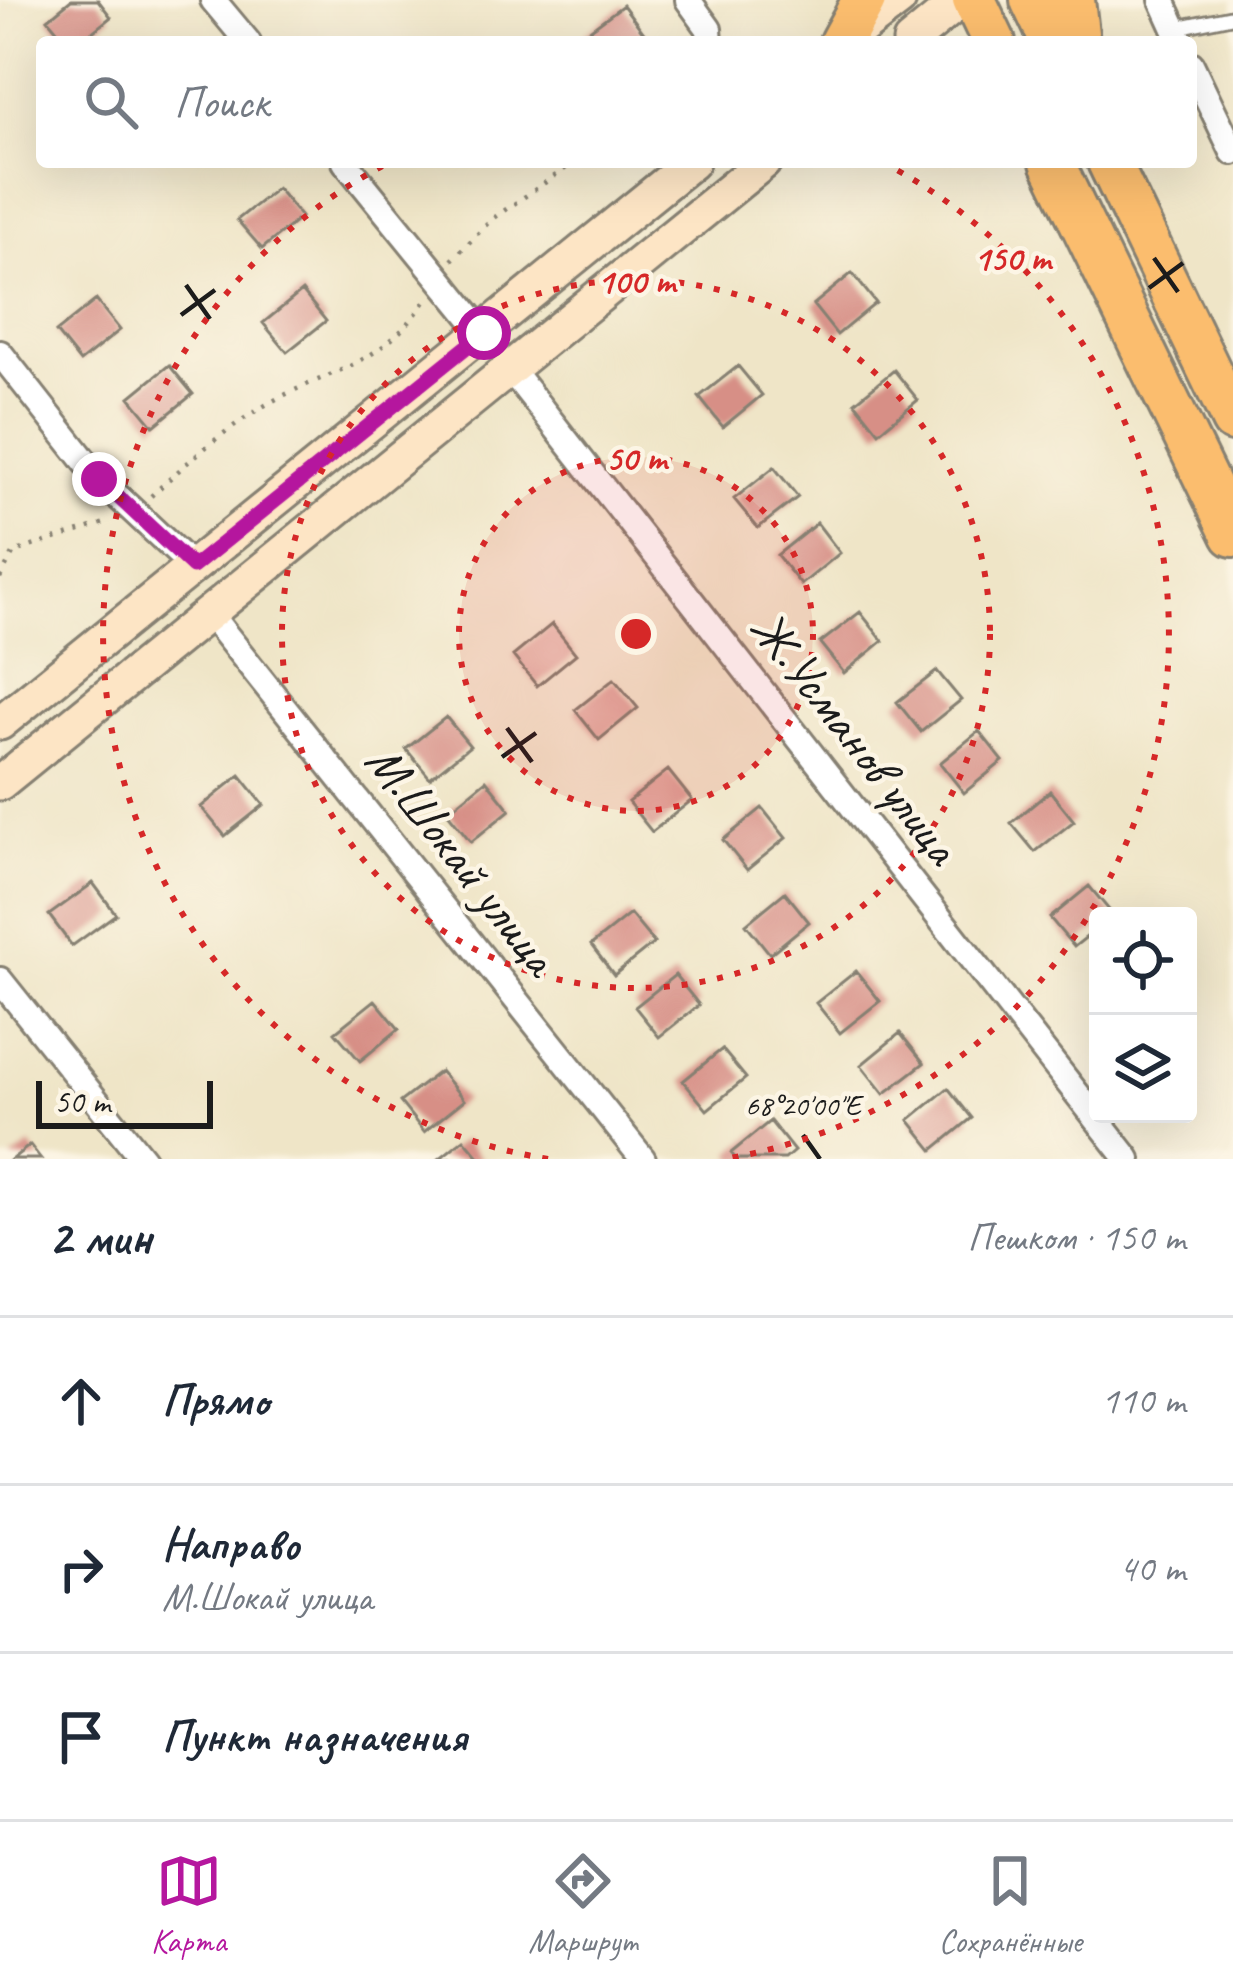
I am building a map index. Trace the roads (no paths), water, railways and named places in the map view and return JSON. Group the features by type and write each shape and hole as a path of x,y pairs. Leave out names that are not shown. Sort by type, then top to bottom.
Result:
{"highway":[{"path":"846,36 864,0"},
{"path":"974,0 991,36"},
{"path":"1032,0 1049,36"},
{"path":"1073,0 1077,36"},
{"path":"1055,168 1233,535"},
{"path":"1111,168 1233,420"}],"street":[{"path":"213,0 243,36"},
{"path":"688,0 710,36"},
{"path":"851,36 899,0"},
{"path":"917,36 961,0"},
{"path":"1162,0 1177,35"},
{"path":"1197,77 1233,152"},
{"path":"350,168 484,333"},
{"path":"0,723 685,168"},
{"path":"0,783 757,168"},
{"path":"0,353 99,479 193,567"},
{"name":"Ж.Усманов улица","path":"511,370 1128,1159"},
{"name":"М.Шокай улица","path":"210,615 643,1159"},
{"path":"0,980 143,1159"}],"lane":[{"path":"1177,35 1233,16"}]}
